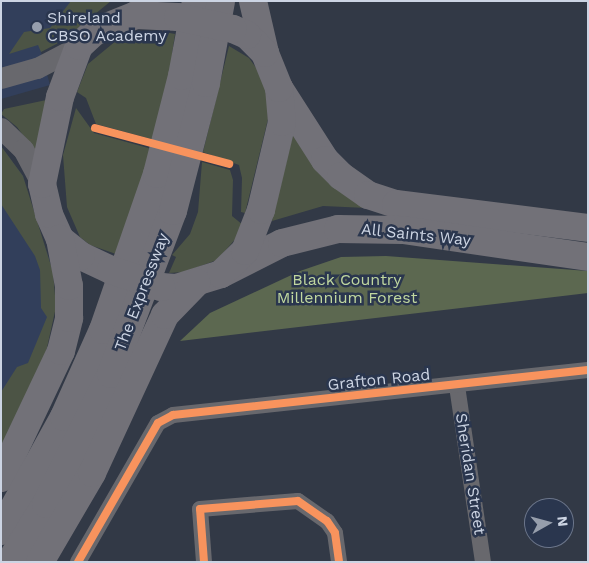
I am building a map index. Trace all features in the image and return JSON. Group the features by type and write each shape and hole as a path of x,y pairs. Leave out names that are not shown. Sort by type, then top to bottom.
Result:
{"highway":[{"path":"1,478 43,395 63,342 69,318 69,286 60,239 42,184 60,97 87,39 125,1"},
{"name":"The Expressway","path":"10,562 46,504 111,374 170,220 206,83 221,1"},
{"path":"221,274 245,251 261,210 282,122 279,88 265,53 253,1"},
{"path":"87,39 136,15 187,9 247,35 265,53"},
{"name":"The Expressway","path":"1,531 64,416 103,330 157,174 182,76 187,9"},
{"name":"All Saints Way","path":"279,88 324,160 341,176 368,195 396,204 588,228"},
{"name":"All Saints Way","path":"60,239 81,256 111,270 161,287 176,288 221,274 282,243 338,229 402,230 588,257"},
{"path":"40,562 92,473 165,315 196,283"}],"street":[{"path":"1,78 31,70 87,39"},
{"path":"1,128 23,149 42,184"},
{"name":"Grafton Road","path":"78,562 158,423 173,415 456,386 588,370"},
{"name":"Sheridan Street","path":"456,386 483,562"},
{"path":"204,562 200,509 298,501 327,521 335,533 339,562"}],"shaded area":[{"name":"Shireland CBSO Academy","path":"1,1 105,1 41,52 50,85 1,99"},
{"path":"1,146 23,176 33,216 49,258 56,307 1,448"}],"green space":[{"path":"71,1 111,1 62,41 41,52 38,45 9,54 24,32 50,28"},
{"path":"159,31 175,34 172,54 175,55 155,140 96,124 86,98 77,92 88,64 117,40 135,33"},
{"path":"229,46 249,58 262,76 267,89 268,119 245,213 241,212 242,178 239,165 203,152"},
{"path":"51,99 36,153 17,127 1,114 4,109"},
{"path":"76,108 94,133 152,149 116,254 90,245 80,237 67,207 63,155"},
{"path":"295,126 367,208 323,206 272,221"},
{"path":"1,146 23,176 53,272 56,307 46,352 1,448 1,392 17,367 28,363 47,317 41,308 40,270 35,256 1,204"},
{"path":"202,162 230,170 233,180 232,216 243,225 238,236 217,260 184,272 169,273 176,257 172,255 190,234 198,212"},
{"name":"Black Country Millennium Forest","path":"386,256 588,271 588,293 180,341 210,313 300,271 341,257"}],"cycle path":[{"path":"95,128 229,164"},
{"path":"78,562 158,423 173,415 588,370"},
{"path":"204,562 200,509 298,501 327,521 335,533 339,562"}],"place":[{"name":"Shireland CBSO Academy","path":"37,27"}]}
